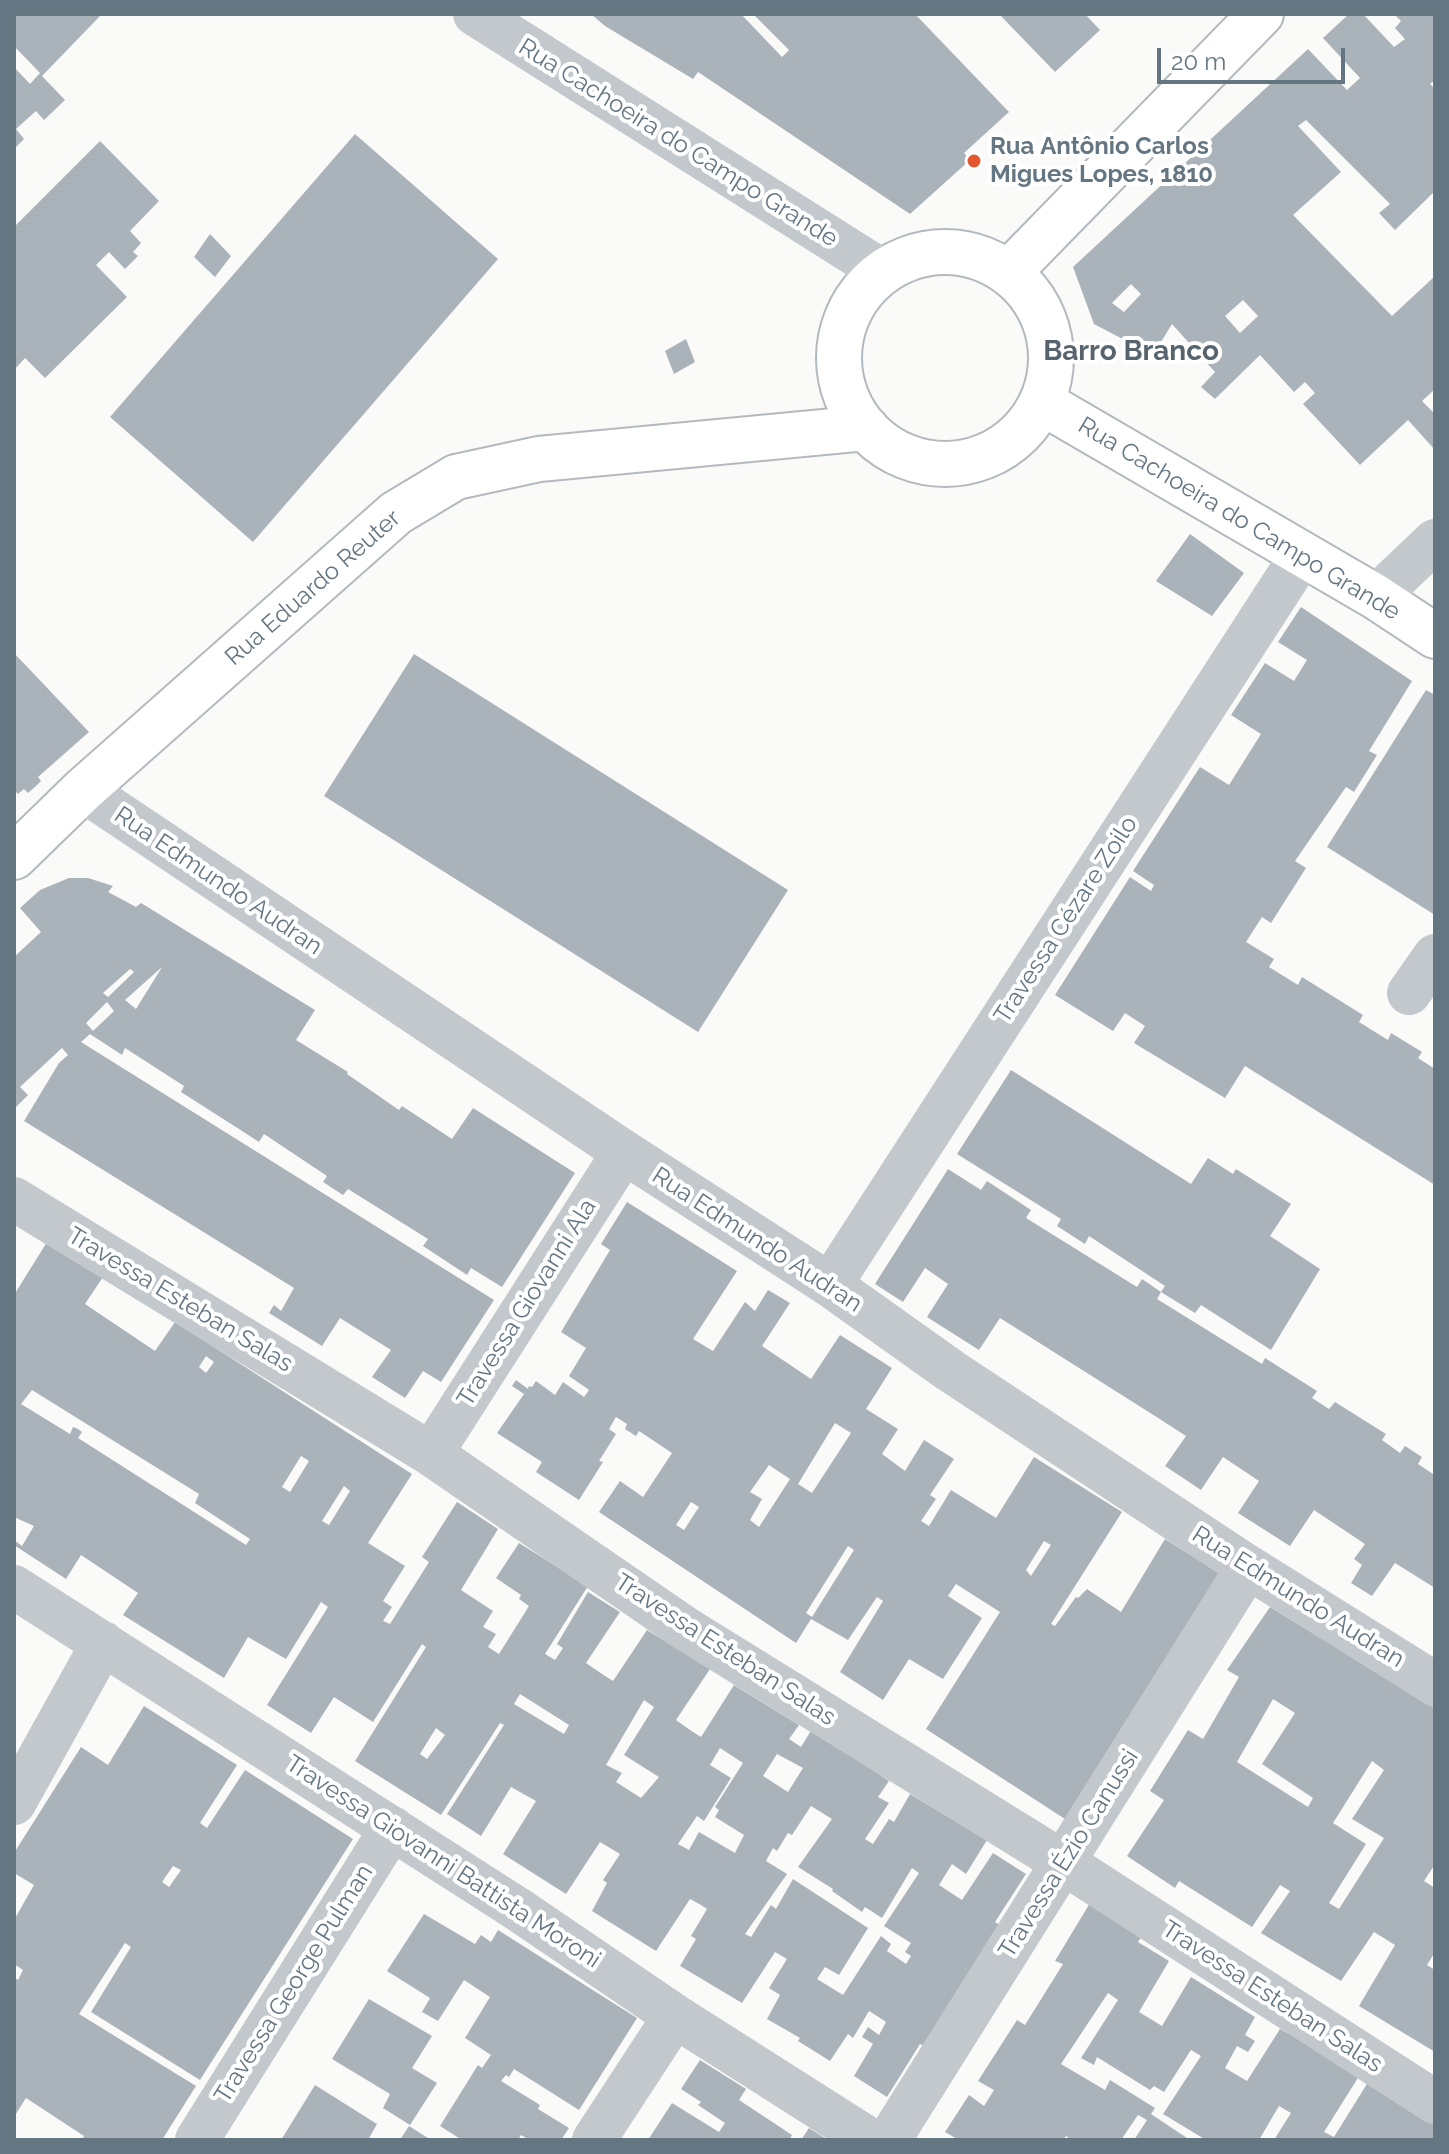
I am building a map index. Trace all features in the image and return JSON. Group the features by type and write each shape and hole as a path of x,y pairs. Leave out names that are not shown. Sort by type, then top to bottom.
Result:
{"street":[{"name":"Rua Cachoeira do Campo Grande","path":"475,14 882,271"},
{"path":"1009,272 1261,14"},
{"path":"945,251 978,256 1009,272 1034,298 1049,332 1052,368 1043,403 1022,434 992,455 957,465 920,463 886,447 866,428 843,393 838,359 843,325 857,296 882,271 912,256 945,251"},
{"name":"Rua Cachoeira do Campo Grande","path":"1043,403 1376,597 1435,636"},
{"name":"Rua Eduardo Reuter","path":"17,847 396,513 456,477 539,459 866,428"},
{"path":"1376,597 1435,541"},
{"name":"Travessa Cézare Zoilo","path":"830,1285 1302,555"},
{"name":"Rua Edmundo Audran","path":"83,790 624,1152 830,1285 951,1371 1248,1567 1435,1684"},
{"path":"1409,993 1435,956"},
{"name":"Travessa Giovanni Ala","path":"431,1454 624,1152"},
{"name":"Travessa Esteban Salas","path":"14,1199 431,1454 686,1629 1064,1863 1435,2102"},
{"name":"Travessa Ézio Canussi","path":"889,2140 1248,1567"},
{"name":"Travessa Giovanni Battista Moroni","path":"14,1587 516,1908 675,2016 870,2140"},
{"path":"14,1803 103,1643"},
{"name":"Travessa George Pulman","path":"197,2140 392,1828"},
{"path":"594,2140 675,2016"}],"building":[{"path":"14,14 102,14 42,76 65,100 44,120 36,111 16,129 24,139 14,149 14,67 30,84 40,73 14,46"},
{"path":"591,14 741,14 782,57 789,50 753,14 915,14 1009,112 964,153 970,160 910,214 698,72 693,79 605,26"},
{"path":"999,14 1085,14 1100,30 1055,72"},
{"path":"1349,14 1363,14 1394,47 1405,39 1395,28 1401,21 1394,14 1435,14 1435,80 1430,84 1435,89 1435,191 1395,230 1379,213 1390,204 1306,120 1298,126 1341,172 1293,215 1392,316 1435,276 1435,389 1422,401 1435,414 1435,450 1408,420 1360,465 1303,404 1315,393 1305,382 1294,392 1260,355 1215,399 1201,387 1215,372 1172,324 1153,355 1094,324 1073,267 1308,49 1347,90 1360,78 1323,38","holes":["1131,284 1141,294 1124,312 1112,303","1243,300 1258,316 1240,333 1225,316"]},
{"path":"355,134 498,259 253,542 110,417"},
{"path":"100,141 159,201 130,231 141,243 133,252 138,256 125,269 109,252 96,265 127,297 45,378 25,358 14,370 14,227"},
{"path":"210,234 231,256 215,277 194,257"},
{"path":"686,339 695,362 674,374 665,351"},
{"path":"1190,534 1244,573 1212,616 1156,581"},
{"path":"1301,607 1412,681 1369,751 1377,755 1354,792 1346,787 1295,861 1306,868 1271,923 1262,917 1246,942 1274,959 1269,967 1298,985 1302,977 1363,1015 1359,1022 1388,1040 1391,1033 1422,1052 1418,1058 1435,1069 1435,1185 1245,1066 1225,1098 1134,1043 1145,1026 1125,1013 1113,1031 1055,995 1130,877 1151,891 1154,885 1133,871 1200,767 1229,785 1261,734 1231,715 1265,663 1294,681 1307,660 1278,642"},
{"path":"14,653 89,732 38,777 41,781 28,793 24,789 18,794 14,790"},
{"path":"414,654 788,890 698,1032 324,796"},
{"path":"1426,690 1435,695 1435,915 1327,847"},
{"path":"69,878 88,878 113,886 108,892 136,907 141,903 315,1010 296,1040 348,1072 399,1110 402,1106 452,1139 473,1108 575,1173 502,1287 471,1268 467,1275 423,1246 428,1239 348,1189 343,1195 323,1182 327,1176 264,1134 259,1142 181,1092 184,1086 125,1048 122,1055 90,1034 81,1042 494,1300 441,1382 423,1371 405,1398 372,1377 391,1350 340,1318 322,1346 269,1313 274,1305 281,1311 294,1288 24,1121 59,1063 68,1055 62,1048 20,1087 28,1095 14,1109 14,957 41,932 20,908 40,890","holes":["162,967 136,1009 125,1000","130,969 134,972 108,997 103,993","107,1002 114,1011 93,1031 86,1023"]},
{"path":"1011,1070 1191,1184 1208,1158 1233,1174 1236,1169 1291,1204 1270,1236 1320,1269 1271,1350 1201,1305 1195,1313 1161,1292 1165,1286 1089,1236 1085,1244 1057,1226 1061,1219 957,1154"},
{"path":"948,1169 981,1190 987,1181 1031,1210 1026,1218 1137,1287 1142,1279 1161,1292 1157,1299 1262,1364 1265,1358 1317,1391 1312,1398 1329,1409 1335,1402 1386,1434 1382,1440 1400,1453 1405,1446 1422,1457 1418,1464 1433,1474 1435,1471 1435,1588 1395,1563 1372,1596 1351,1583 1362,1565 1354,1559 1365,1544 1314,1510 1290,1546 1238,1513 1259,1481 1223,1457 1201,1490 1165,1466 1186,1436 1000,1318 979,1350 927,1317 948,1284 925,1268 903,1302 875,1284"},
{"path":"627,1202 737,1271 693,1339 713,1351 745,1302 755,1311 768,1290 790,1303 762,1346 811,1379 840,1335 892,1368 866,1409 898,1429 882,1454 905,1471 924,1440 954,1459 930,1495 936,1499 921,1521 929,1526 951,1490 996,1518 1034,1457 1122,1512 1051,1624 1055,1626 1076,1597 1087,1589 1121,1612 1165,1539 1219,1573 1065,1819 926,1729 1000,1612 956,1584 948,1596 982,1618 943,1679 909,1659 883,1700 840,1672 883,1601 877,1597 848,1640 811,1619 796,1643 599,1512 620,1481 643,1497 672,1453 639,1431 636,1436 625,1429 627,1424 616,1417 609,1429 616,1434 579,1500 536,1472 542,1462 497,1433 524,1394 512,1386 516,1380 528,1389 536,1381 555,1395 563,1382 584,1397 589,1390 569,1376 586,1348 561,1332 610,1250 601,1244","holes":["835,1423 851,1433 812,1493 798,1484","769,1465 790,1479 759,1527 750,1520 762,1499 750,1492","691,1502 699,1507 684,1530 676,1525","1044,1541 1051,1545 1031,1576 1026,1570","848,1546 854,1550 812,1617 806,1613"]},
{"path":"47,1242 103,1277 85,1304 155,1351 175,1322 412,1474 368,1543 405,1566 383,1601 392,1607 383,1621 390,1624 429,1562 422,1557 457,1502 498,1529 461,1590 493,1611 483,1627 496,1634 488,1647 499,1654 529,1606 519,1599 521,1595 496,1578 519,1543 588,1586 545,1654 555,1660 563,1648 557,1644 588,1592 620,1612 586,1663 602,1674 613,1681 647,1630 710,1669 676,1720 690,1730 701,1737 734,1685 799,1725 789,1739 801,1747 812,1729 889,1781 878,1797 889,1803 865,1839 873,1844 889,1819 894,1822 910,1794 987,1840 966,1874 952,1864 939,1885 962,1900 993,1853 1026,1874 995,1922 1002,1926 887,2097 854,2076 873,2044 862,2037 868,2027 879,2035 886,2022 874,2014 869,2011 853,2038 848,2034 830,2061 798,2041 800,2038 767,2019 780,1995 769,1988 787,1959 775,1952 742,2003 680,1966 696,1939 691,1936 707,1909 701,1905 690,1899 656,1951 592,1911 607,1883 603,1880 620,1854 600,1842 566,1894 503,1854 536,1801 511,1787 481,1836 447,1814 504,1725 500,1723 441,1815 355,1761 426,1647 422,1644 373,1722 334,1697 311,1733 267,1705 328,1607 321,1602 286,1659 248,1637 224,1678 123,1615 138,1593 81,1555 66,1579 14,1545 14,1540 22,1546 34,1526 14,1517 14,1295","holes":["206,1356 214,1362 206,1373 199,1367","32,1390 199,1494 195,1503 250,1539 246,1545 78,1438 82,1432 78,1429 73,1427 70,1434 21,1404","301,1456 309,1461 290,1492 282,1487","344,1486 350,1491 329,1525 322,1521","520,1694 569,1725 564,1734 514,1704","644,1700 654,1707 624,1755 659,1777 641,1798 616,1782 622,1773 606,1765","436,1728 445,1735 427,1759 420,1754","720,1748 743,1763 715,1807 719,1810 715,1817 744,1835 735,1853 699,1832 689,1850 678,1844 697,1816 704,1821 731,1778 710,1765","777,1754 803,1768 788,1792 763,1776","811,1806 832,1819 798,1867 862,1912 865,1907 882,1918 912,1868 919,1873 884,1926 911,1943 905,1952 911,1956 906,1964 887,1951 891,1944 881,1936 843,1995 817,1979 825,1967 839,1975 868,1928 793,1879 776,1909 771,1905 751,1937 745,1934 787,1874 766,1861 773,1848 777,1851"]},
{"path":"1270,1607 1435,1708 1435,1864 1424,1881 1435,1888 1435,1952 1427,1965 1435,1970 1435,2052 1359,2006 1395,1945 1374,1932 1341,1981 1261,1933 1290,1891 1280,1885 1252,1927 1179,1881 1175,1888 1127,1856 1164,1800 1150,1791 1188,1730 1203,1739 1239,1677 1227,1670","holes":["1273,1699 1295,1713 1262,1764 1313,1798 1308,1807 1237,1762","1372,1761 1384,1770 1352,1819 1384,1838 1339,1909 1329,1903 1366,1844 1333,1823"]},
{"path":"144,1706 237,1765 200,1823 207,1828 245,1770 353,1839 200,2080 91,2012 131,1947 125,1943 79,2014 196,2086 162,2140 82,2140 84,2136 26,2098 14,2117 14,1977 18,1980 23,1970 14,1964 14,1920 34,1885 14,1873 14,1853 81,1747 108,1765","holes":["173,1866 181,1870 169,1887 162,1882"]},
{"path":"1090,1903 1142,1936 1138,1942 1169,1961 1139,2012 1162,2026 1191,1977 1255,2017 1245,2035 1255,2041 1248,2052 1237,2046 1225,2068 1247,2081 1280,2029 1361,2073 1324,2132 1334,2137 1370,2079 1435,2120 1435,2140 1274,2140 1291,2113 1279,2106 1259,2140 1206,2140 1163,2114 1201,2056 1191,2050 1164,2092 1154,2086 1150,2090 1097,2057 1094,2065 1081,2058 1118,2000 1108,1993 1061,2064 1105,2090 1110,2080 1155,2108 1151,2114 1190,2140 1134,2140 1147,2120 1138,2115 1121,2140 1072,2140 1066,2136 1063,2140 959,2140 945,2132 969,2095 984,2106 994,2090 978,2081 1017,2020 1025,2025 1063,1964 1055,1961"},
{"path":"424,1914 475,1944 481,1935 491,1942 498,1930 637,2018 579,2110 514,2069 509,2077 506,2075 501,2081 540,2105 538,2109 569,2128 561,2140 530,2140 521,2135 518,2140 462,2140 440,2126 478,2065 482,2068 491,2055 465,2038 490,1997 464,1980 438,2021 422,2012 430,1998 387,1971"},
{"path":"369,1999 432,2036 412,2068 437,2083 410,2125 383,2108 390,2094 332,2059"},
{"path":"700,2060 746,2089 739,2100 792,2135 789,2140 648,2140 672,2103 719,2132 725,2123 681,2089"},
{"path":"315,2085 377,2124 368,2140 281,2140"},
{"path":"409,2126 431,2140 400,2140"},
{"path":"809,2128 828,2140 801,2140"}],"place":[{"name":"Rua Antônio Carlos Migues Lopes, 1810","path":"974,161"}],"district":[{"name":"Barro Branco","path":"1131,352"}]}
